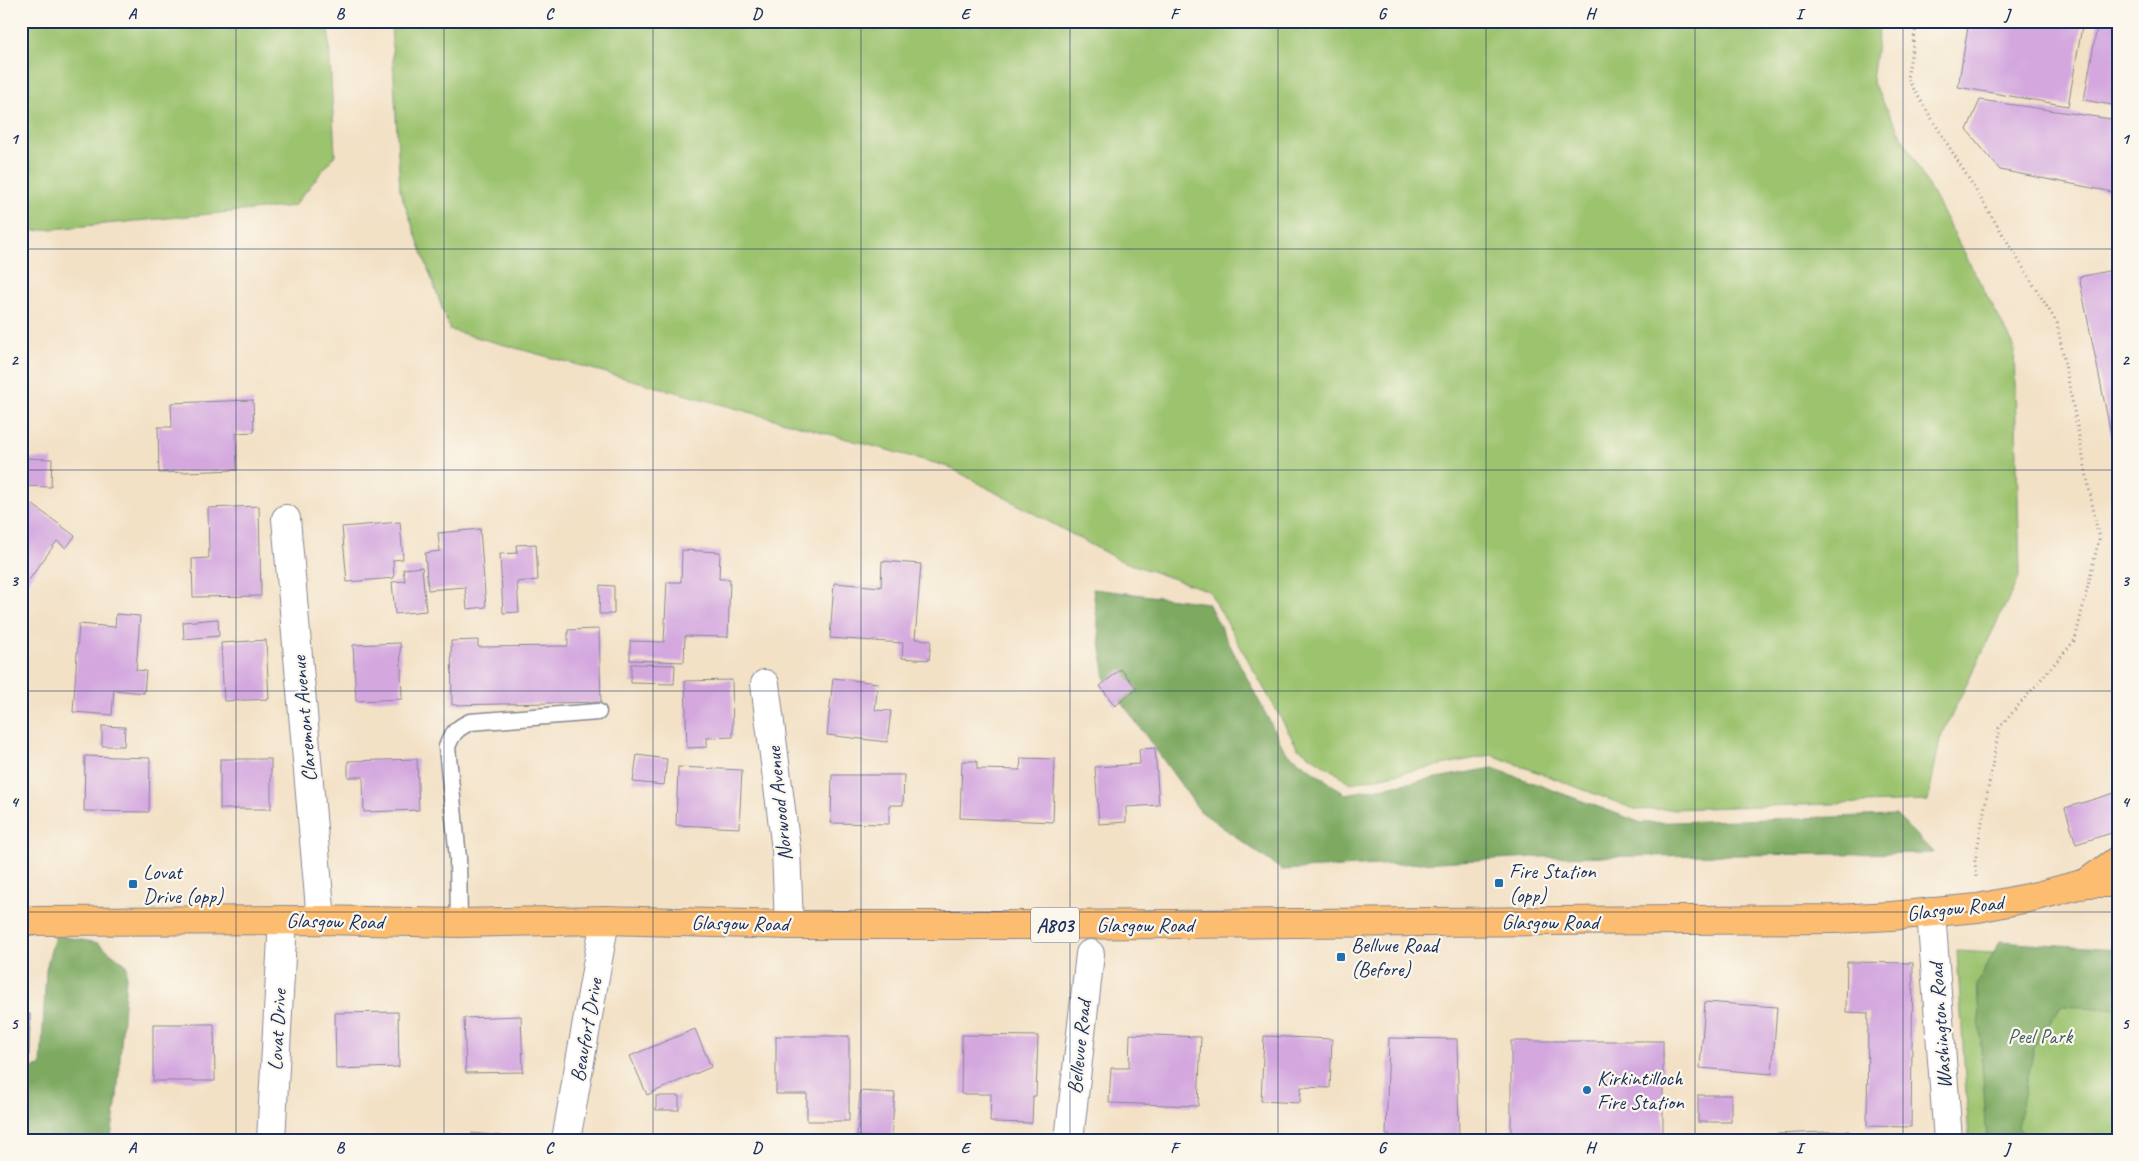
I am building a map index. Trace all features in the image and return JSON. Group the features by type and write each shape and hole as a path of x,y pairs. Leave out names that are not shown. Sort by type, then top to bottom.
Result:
{"main road":[{"name":"Glasgow Road","path":"2086,882 2118,860"},
{"name":"Glasgow Road","path":"21,921 321,920 459,923 605,920 788,925 1151,925 1836,919 1978,908 2037,896 2086,882 2118,883"}],"street":[{"name":"Claremont Avenue","path":"286,519 321,920"},
{"name":"Norwood Avenue","path":"765,684 786,849 788,925"},
{"name":"Washington Road","path":"1932,912 1948,1140"},
{"name":"Lovat Drive","path":"271,1140 283,920"},
{"name":"Beaufort Drive","path":"566,1140 605,920"},
{"name":"Bellevue Road","path":"1069,1140 1090,954"}],"lane":[{"path":"459,923 458,858 447,747 451,736 458,728 470,722 598,712"}],"path":[{"path":"1917,21 1907,78 2057,323 2099,539 2075,640 1999,728 1975,861 1978,908"}],"green space":[{"path":"21,21 328,21 335,155 294,206 21,232"},
{"path":"391,21 1880,21 1872,81 2014,346 2020,575 1940,739 1928,801 1637,810 1492,755 1351,783 1297,747 1209,591 1119,560 949,467 450,330 400,191"},
{"path":"1093,589 1208,603 1285,751 1345,794 1493,768 1642,823 1896,815 1934,853 1535,857 1282,870 1200,811 1105,679"},
{"path":"55,935 98,943 127,965 117,1098 111,1137 116,1140 21,1140 21,1070 41,1066 46,969"},
{"path":"2000,941 2118,949 2118,1009 2061,1006 2035,1045 2017,1127 2026,1140 1987,1140 1977,985"},
{"name":"Peel Park","path":"1957,951 2118,960 2118,1140 1969,1140"}],"building":[{"path":"1969,21 2083,21 2068,106 1958,87"},
{"path":"2098,21 2118,21 2118,106 2084,100"},
{"path":"1980,100 2118,120 2118,193 2000,170 1967,130"},
{"path":"2118,269 2118,464 2117,464 2079,277"},
{"path":"253,400 254,432 236,433 237,470 159,473 158,427 172,427 171,403"},
{"path":"21,458 52,459 51,487 21,486"},
{"path":"21,496 75,536 66,548 57,541 21,591"},
{"path":"259,506 261,596 193,597 192,559 209,558 208,508"},
{"path":"400,522 403,559 393,560 394,578 347,582 342,527"},
{"path":"480,529 486,607 467,609 465,587 428,590 425,553 440,551 438,533"},
{"path":"536,544 538,580 517,582 519,612 503,613 500,554 517,553 516,545"},
{"path":"682,550 720,552 719,579 730,579 728,637 685,636 684,662 630,660 630,641 664,642 667,582 681,582"},
{"path":"882,561 921,564 915,639 931,640 929,660 902,658 903,643 830,638 834,583 881,587"},
{"path":"422,567 426,611 395,614 392,582 405,581 403,569"},
{"path":"600,585 614,586 614,614 599,614"},
{"path":"116,614 140,616 136,670 146,671 144,693 114,690 112,715 73,712 79,624 115,627"},
{"path":"218,619 219,636 184,639 183,622"},
{"path":"599,629 601,702 452,705 451,641 478,640 478,647 568,646 568,630"},
{"path":"266,640 269,699 224,701 221,643"},
{"path":"400,643 402,699 356,701 353,645"},
{"path":"631,664 675,665 674,684 631,683"},
{"path":"1121,669 1137,689 1115,706 1100,686"},
{"path":"833,678 878,683 875,710 891,711 887,742 827,735"},
{"path":"732,680 733,737 707,738 707,747 687,748 685,681"},
{"path":"102,726 125,727 124,746 102,746"},
{"path":"1155,748 1159,805 1126,807 1126,822 1099,824 1095,767 1140,764 1139,749"},
{"path":"637,755 667,759 664,785 633,782"},
{"path":"85,756 150,758 149,812 84,811"},
{"path":"1021,758 1055,759 1053,822 960,818 962,761 977,761 977,769 1020,770"},
{"path":"220,759 271,759 271,809 220,809"},
{"path":"417,759 419,810 364,812 363,777 348,777 348,761"},
{"path":"678,767 742,770 739,828 676,825"},
{"path":"832,775 904,775 903,805 889,805 889,824 831,823"},
{"path":"2118,792 2118,831 2076,844 2065,808"},
{"path":"1847,962 1913,963 1911,1127 1867,1126 1868,1013 1846,1012"},
{"path":"1705,1002 1777,1007 1772,1074 1700,1068"},
{"path":"398,1012 399,1067 336,1069 335,1013"},
{"path":"21,1014 30,1014 29,1065 21,1065"},
{"path":"521,1016 523,1072 466,1073 464,1018"},
{"path":"153,1024 214,1024 215,1081 153,1081"},
{"path":"695,1029 711,1067 647,1095 630,1056"},
{"path":"1130,1034 1201,1037 1198,1106 1109,1103 1111,1068 1129,1068"},
{"path":"962,1035 1038,1036 1036,1096 1033,1096 1032,1123 990,1122 991,1094 961,1094"},
{"path":"776,1036 849,1036 849,1121 807,1121 807,1094 776,1094"},
{"path":"1264,1036 1332,1039 1330,1088 1301,1087 1300,1103 1261,1101"},
{"path":"1389,1038 1457,1039 1459,1136 1452,1136 1452,1140 1425,1140 1423,1137 1386,1135"},
{"name":"Kirkintilloch Fire Station","path":"1511,1041 1663,1041 1663,1140 1511,1140"},
{"path":"860,1091 895,1093 891,1139 857,1136"},
{"path":"1698,1095 1731,1095 1731,1122 1698,1122"},
{"path":"656,1096 679,1096 679,1110 656,1110"},
{"path":"1849,1131 1849,1140 1778,1140 1777,1134"},
{"path":"472,1133 502,1136 502,1140 471,1140"}],"place":[{"name":"Fire Station (opp)","path":"1499,883"},
{"name":"Lovat Drive (opp)","path":"133,884"},
{"name":"Bellvue Road (Before)","path":"1341,957"},
{"name":"Kirkintilloch Fire Station","path":"1587,1090"}]}
